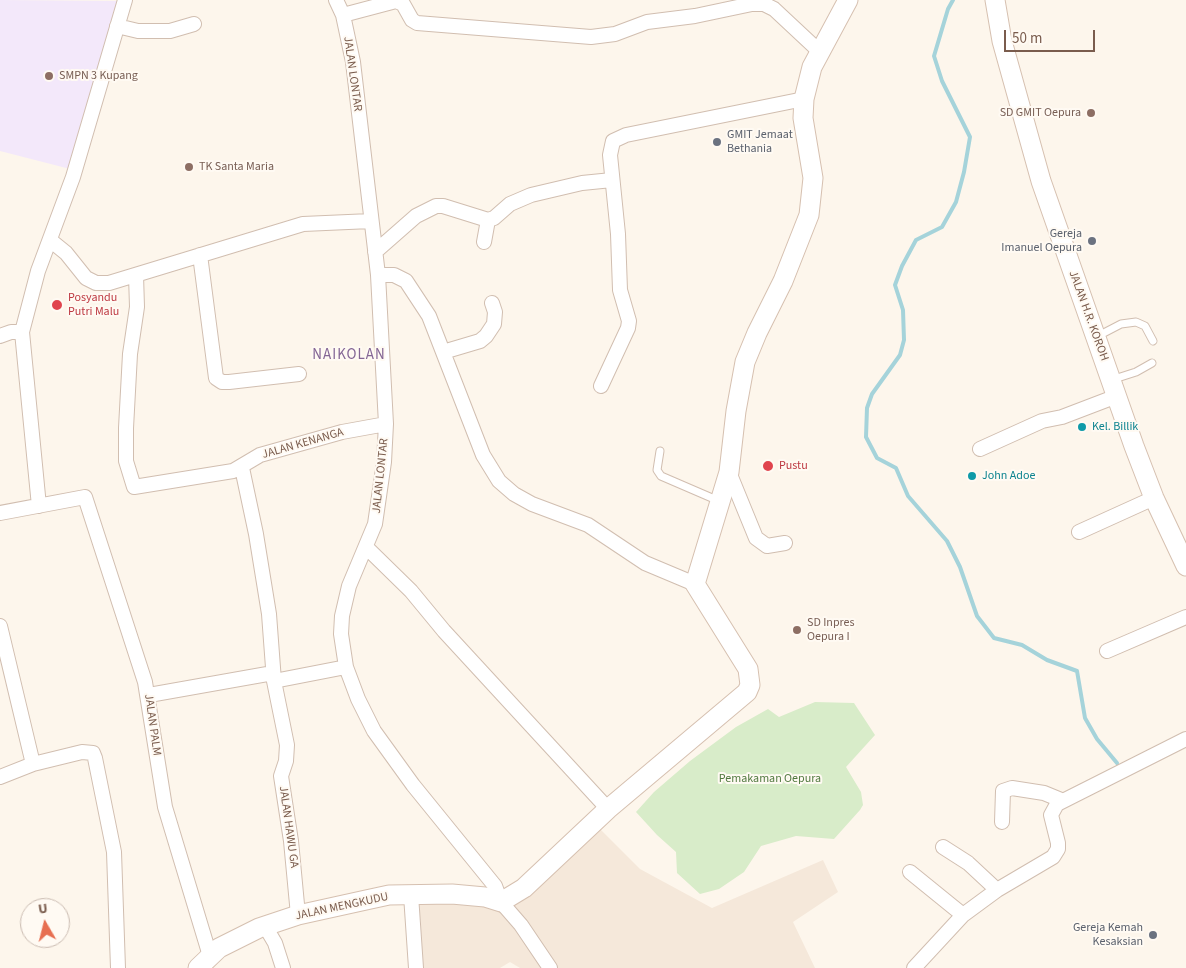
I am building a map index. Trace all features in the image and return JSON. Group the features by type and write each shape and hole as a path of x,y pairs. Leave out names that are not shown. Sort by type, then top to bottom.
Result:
{"street":[{"path":"0,513 39,506 22,332 38,271 73,178 125,0"},
{"name":"JALAN LONTAR","path":"336,0 343,15 353,62 372,220 378,275 386,424 379,504 375,524 349,586 342,616 341,634 346,667 358,699 374,731 413,785 495,886 501,902 521,924 550,968"},
{"path":"695,584 729,472 736,411 745,362 794,254 812,204 813,178 803,118 804,99 812,67 848,0"},
{"name":"JALAN H.R. KOROH","path":"995,0 1002,41 1035,162 1154,498 1186,566"},
{"path":"343,15 396,1 403,4 414,22 426,25 591,37 604,36 647,22 695,16 751,2 769,6 820,52"},
{"path":"117,26 138,31 170,31 194,24"},
{"path":"601,386 628,328 629,321 620,290 618,234 610,147 618,137 804,99"},
{"path":"375,252 416,216 436,206 443,206 488,220 494,218 510,204 531,195 582,183 612,180"},
{"path":"50,240 66,253 86,278 96,283 109,283 303,224 372,220"},
{"path":"484,242 488,220"},
{"path":"200,255 216,378 222,382 229,382 299,374"},
{"path":"378,275 394,275 406,281 429,316 483,455 499,481 514,494 526,501 588,526 645,563 695,584 748,669 750,685 743,697 608,809 543,872 524,888 501,902"},
{"name":"JALAN KENANGA","path":"136,276 137,307 130,354 126,428 126,461 134,487 213,475 242,468 260,455 342,432 386,424"},
{"path":"443,352 480,341 486,336 494,324 495,312 492,303"},
{"path":"0,336 11,332 22,332"},
{"path":"980,449 1042,421 1062,417 1114,388"},
{"name":"JALAN HAWU GA","path":"242,468 256,534 269,614 273,677 287,745 286,761 281,776 291,841 298,915"},
{"path":"729,472 756,538 767,546 786,543"},
{"name":"JALAN PALM","path":"39,506 85,497 137,652 148,695 165,807 204,962"},
{"path":"1079,532 1154,498"},
{"path":"366,547 411,591 474,665 548,742 608,809"},
{"path":"1107,652 1186,616"},
{"path":"0,626 33,764"},
{"path":"148,695 346,667"},
{"path":"914,968 963,915 998,890 1047,862 1056,853 1058,843 1051,815 1053,809 1062,800 1186,739"},
{"path":"0,777 33,764 82,752 92,754 95,758 114,852 118,968"},
{"path":"1002,822 1003,791 1012,788 1044,794 1062,800"},
{"path":"943,847 968,863 998,890"},
{"path":"910,872 963,915"},
{"name":"JALAN MENGKUDU","path":"204,962 244,934 265,926 298,915 389,895 485,897 501,902"},
{"path":"411,895 416,968"},
{"path":"265,926 275,942 283,968"}],"lane":[{"path":"1096,337 1121,324 1136,322 1145,326 1152,341"},
{"path":"1114,388 1152,363"},
{"path":"660,451 657,470 661,476 721,502"}],"shaded area":[{"name":"SMPN 3 Kupang","path":"0,0 118,1 74,170 0,151"},
{"path":"600,829 640,869 712,908 823,860 838,892 793,922 815,968 520,968 510,962 500,968 423,968 419,897 505,903"}],"green space":[{"name":"Pemakaman Oepura","path":"815,702 854,703 875,735 846,767 861,792 863,805 834,839 796,836 761,846 744,872 719,889 700,894 677,873 676,852 636,812 654,792 690,761 736,727 768,709 779,717"}],"waterway":[{"path":"953,0 948,9 934,56 942,81 970,137 964,172 956,202 942,227 916,240 902,266 895,285 903,310 904,340 900,355 872,394 867,408 866,437 877,458 896,468 908,496 947,541 960,567 977,616 994,638 1022,645 1047,660 1077,671 1085,718 1097,739 1117,763"}],"place":[{"name":"SMPN 3 Kupang","path":"49,76"},
{"name":"SD GMIT Oepura","path":"1091,113"},
{"name":"GMIT Jemaat Bethania","path":"717,142"},
{"name":"TK Santa Maria","path":"189,167"},
{"name":"Gereja Imanuel Oepura","path":"1092,241"},
{"name":"Posyandu Putri Malu","path":"57,305"},
{"name":"Kel. Billik","path":"1082,427"},
{"name":"Pustu","path":"768,466"},
{"name":"John Adoe","path":"972,476"},
{"name":"SD Inpres Oepura I","path":"797,630"},
{"name":"Gereja Kemah Kesaksian","path":"1153,935"}],"district":[{"name":"NAIKOLAN","path":"349,356"}]}
